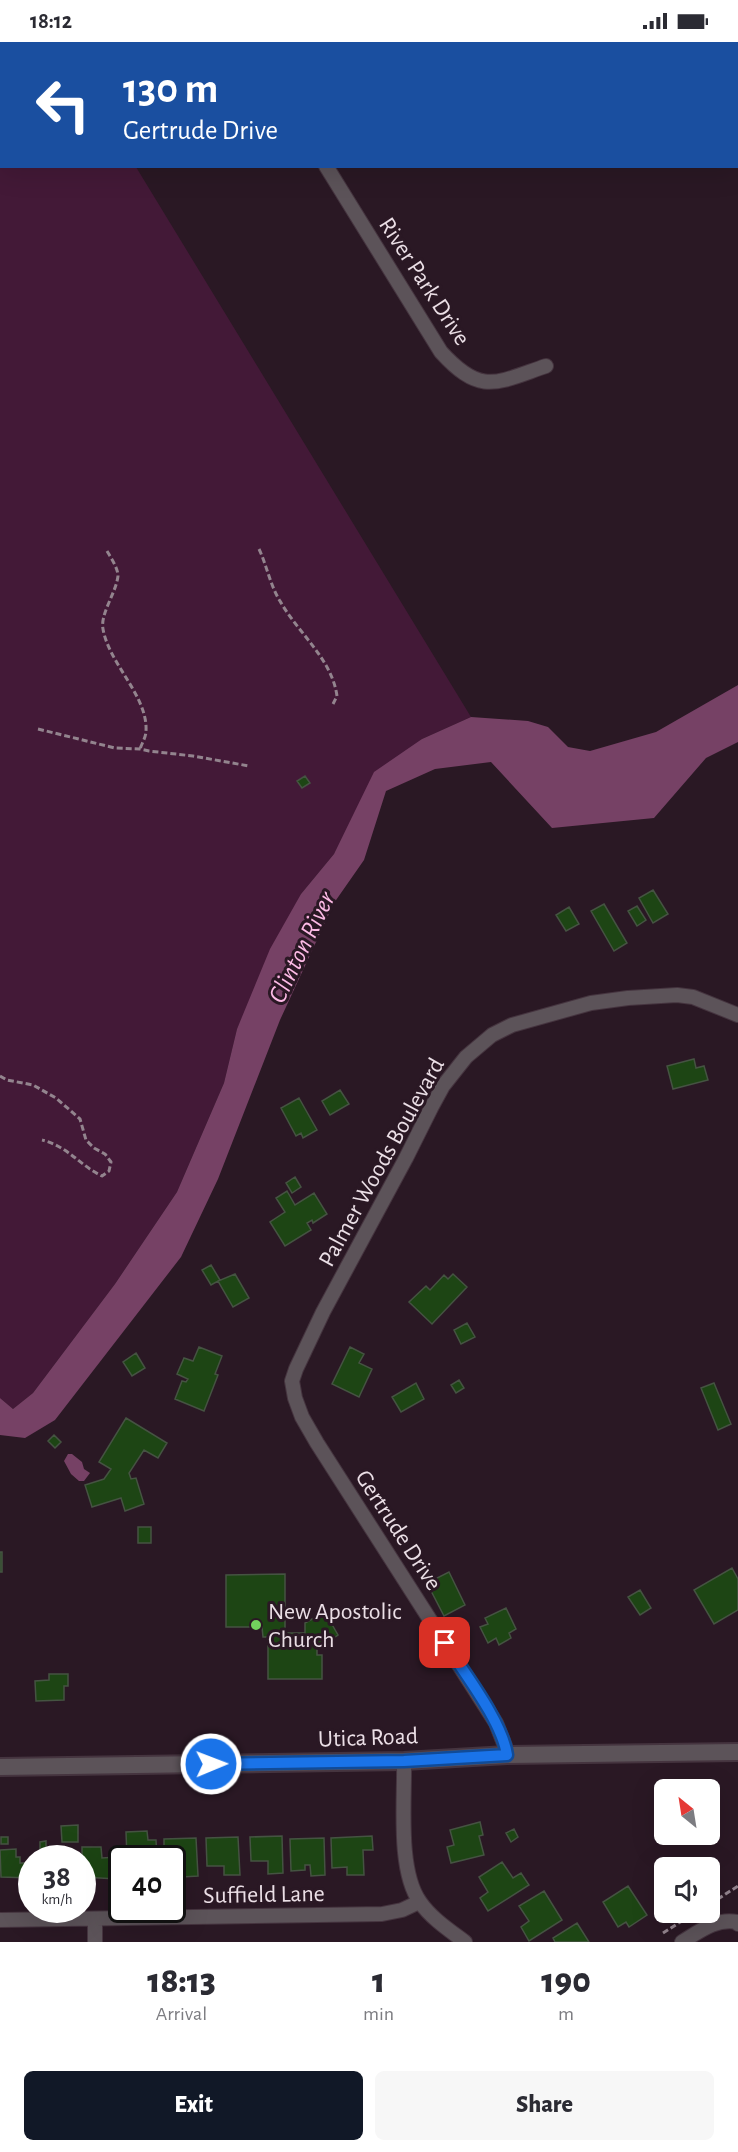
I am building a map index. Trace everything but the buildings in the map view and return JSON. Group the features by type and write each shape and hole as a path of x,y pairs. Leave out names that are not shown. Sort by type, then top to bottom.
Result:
{"street":[{"name":"River Park Drive","path":"327,168 441,352 457,369 472,379 488,382 502,381 546,366"},
{"name":"Palmer Woods Boulevard","path":"293,1389 292,1381 308,1342 431,1108 455,1069 477,1046 512,1024 565,1009 628,998 677,995 693,997 738,1014"},
{"name":"Gertrude Drive","path":"293,1389 298,1408 317,1443 496,1723 506,1746 507,1755"},
{"name":"Utica Road","path":"0,1767 404,1761 507,1755 738,1752"},
{"path":"404,1761 404,1845 413,1888 419,1902 437,1921 465,1942"},
{"name":"Suffield Lane","path":"96,1919 382,1914 402,1910 419,1902"},
{"name":"Suffield Lane","path":"0,1920 18,1920"},
{"path":"682,1942 711,1924 726,1920 737,1923"},
{"path":"95,1923 95,1942"}],"path":[{"path":"259,549 272,585 286,613 332,673 337,696 332,706"},
{"path":"107,551 118,575 112,598 103,618 102,628 114,657 142,710 146,731 140,749"},
{"path":"38,729 115,748 140,749 249,766"},
{"path":"0,1076 7,1080 33,1085 56,1098 80,1119 81,1130 86,1140 105,1154 111,1162 109,1171 102,1176 91,1171 74,1155 54,1143 42,1140"},
{"path":"720,1898 738,1886"},
{"path":"663,1934 680,1923"}],"shaded area":[{"path":"0,168 137,168 471,717 422,739 348,827 334,854 301,894 237,1029 224,1083 177,1192 115,1284 33,1393 13,1409 0,1398"}],"water":[{"name":"Clinton River","path":"738,685 738,742 706,758 654,818 552,828 491,762 435,769 386,791 364,860 334,903 280,1020 218,1179 181,1257 55,1420 25,1438 0,1435 0,1398 13,1409 33,1393 115,1284 177,1192 224,1083 237,1029 270,949 301,894 334,854 374,772 422,739 471,717 528,721 548,727 568,747 590,751 656,732"},
{"path":"68,1454 72,1454 82,1462 84,1469 90,1473 84,1481 79,1481 71,1474 64,1461"}],"place":[{"name":"New Apostolic Church","path":"256,1625"}],"route":[{"path":"211,1764 404,1761 507,1755 506,1746 496,1723 445,1643"}]}
